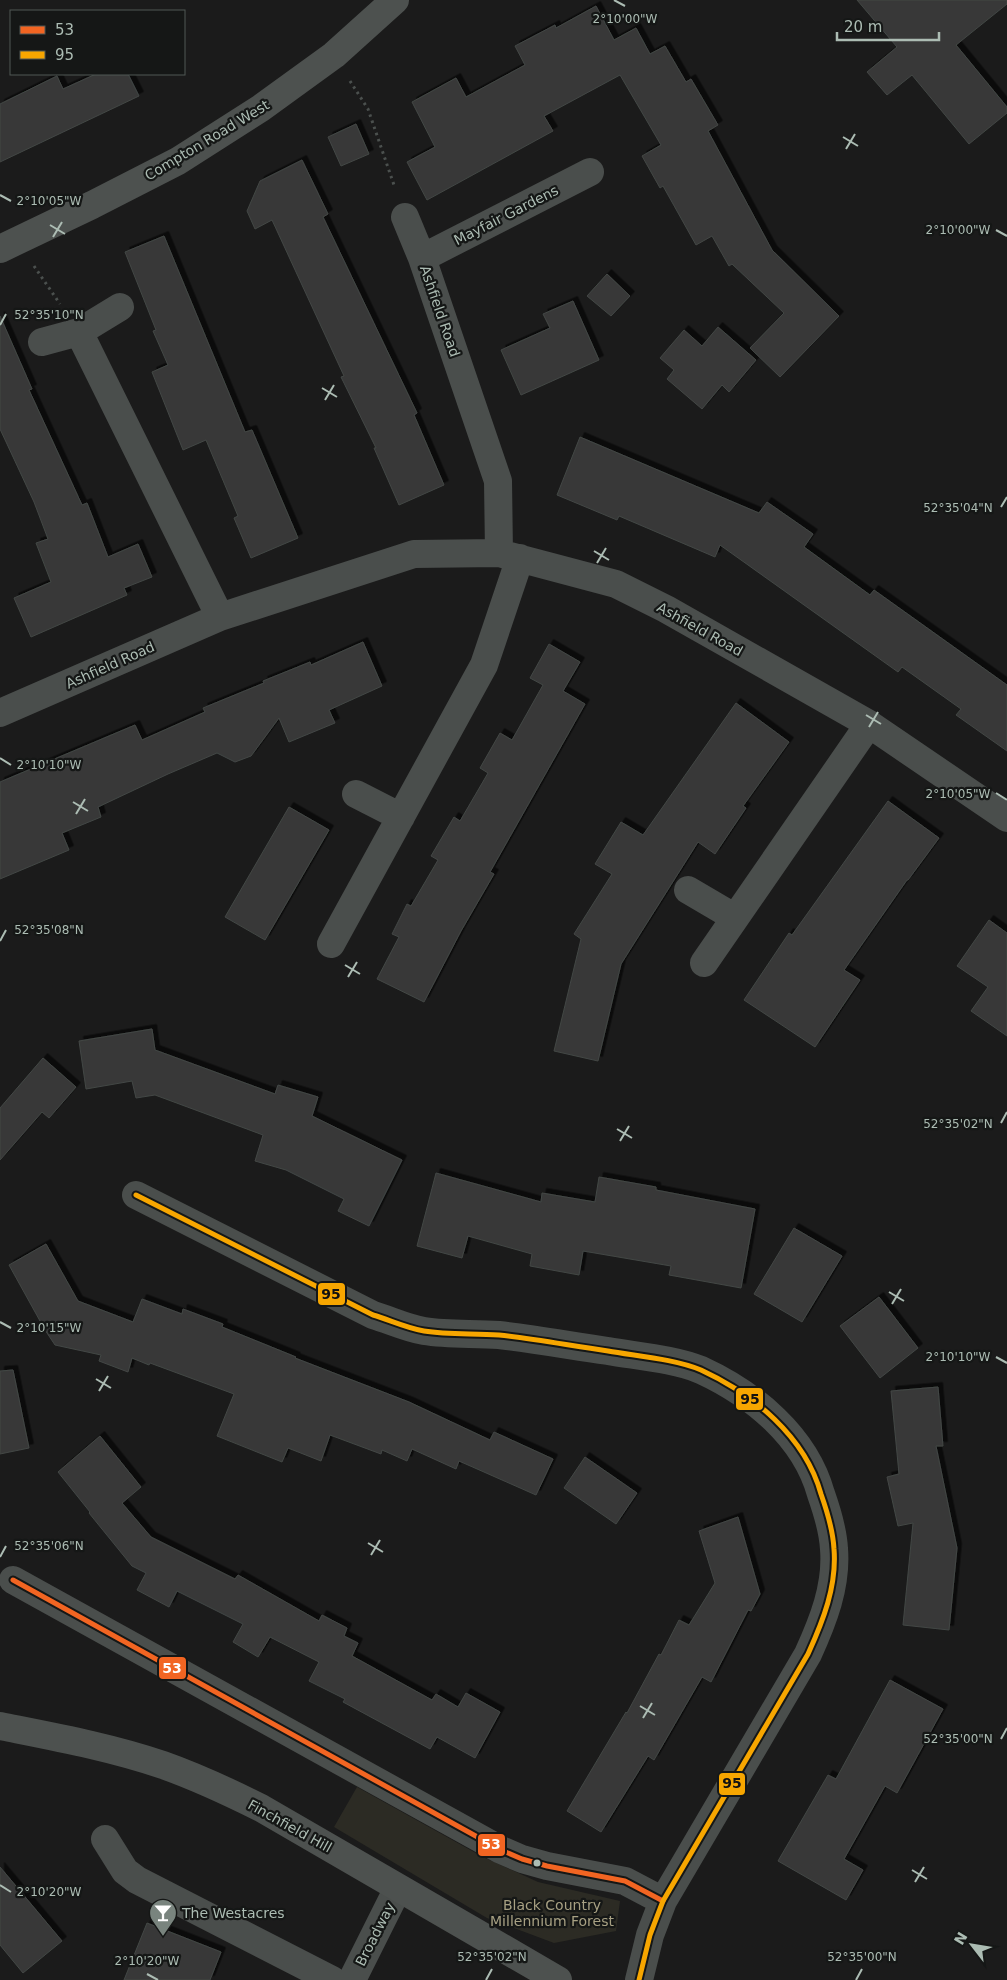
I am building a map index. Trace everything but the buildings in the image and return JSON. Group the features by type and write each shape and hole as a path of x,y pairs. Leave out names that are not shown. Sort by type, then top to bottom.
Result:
{"main road":[{"name":"Compton Road West","path":"8,245 178,161 261,108 334,55 395,0"},
{"name":"Finchfield Hill","path":"0,1726 117,1752 210,1783 261,1808 558,1980"}],"street":[{"name":"Mayfair Gardens","path":"422,258 590,172"},
{"name":"Ashfield Road","path":"331,944 484,665 507,603 510,556 498,481 422,258 404,217"},
{"path":"42,342 79,332 120,307"},
{"path":"79,332 220,617"},
{"name":"Ashfield Road","path":"0,713 220,617 414,554 510,556 616,584 666,609 869,724 1007,818"},
{"path":"704,963 869,724"},
{"path":"356,794 401,817"},
{"path":"688,890 734,917"},
{"path":"136,1195 373,1314 407,1326 450,1334 499,1335 658,1359 699,1369 739,1391 764,1409 789,1435 803,1454 818,1483 828,1516 834,1550 831,1592 822,1623 808,1654 663,1901 650,1934 639,1980"},
{"path":"13,1580 501,1850 522,1859 547,1866 625,1881 663,1901"},
{"path":"105,1839 125,1872 332,1980"},
{"name":"Broadway","path":"352,1980 398,1888"}],"path":[{"path":"368,109 404,217"},
{"path":"8,245 79,332"}],"green space":[{"name":"Black Country Millennium Forest","path":"357,1787 483,1857 538,1882 620,1901 616,1931 554,1943 487,1918 334,1827"}],"transit line":[{"name":"95","path":"136,1195 373,1315 411,1328 433,1332 527,1338 655,1358 691,1366 720,1380 758,1404 790,1436 803,1454 813,1473 825,1507 832,1535 834,1563 828,1603 808,1654 663,1901 650,1935 639,1980"},
{"name":"53","path":"13,1580 501,1850 522,1859 547,1866 625,1881 663,1901"}],"place":[{"name":"The Westacres","path":"163,1937"}]}
